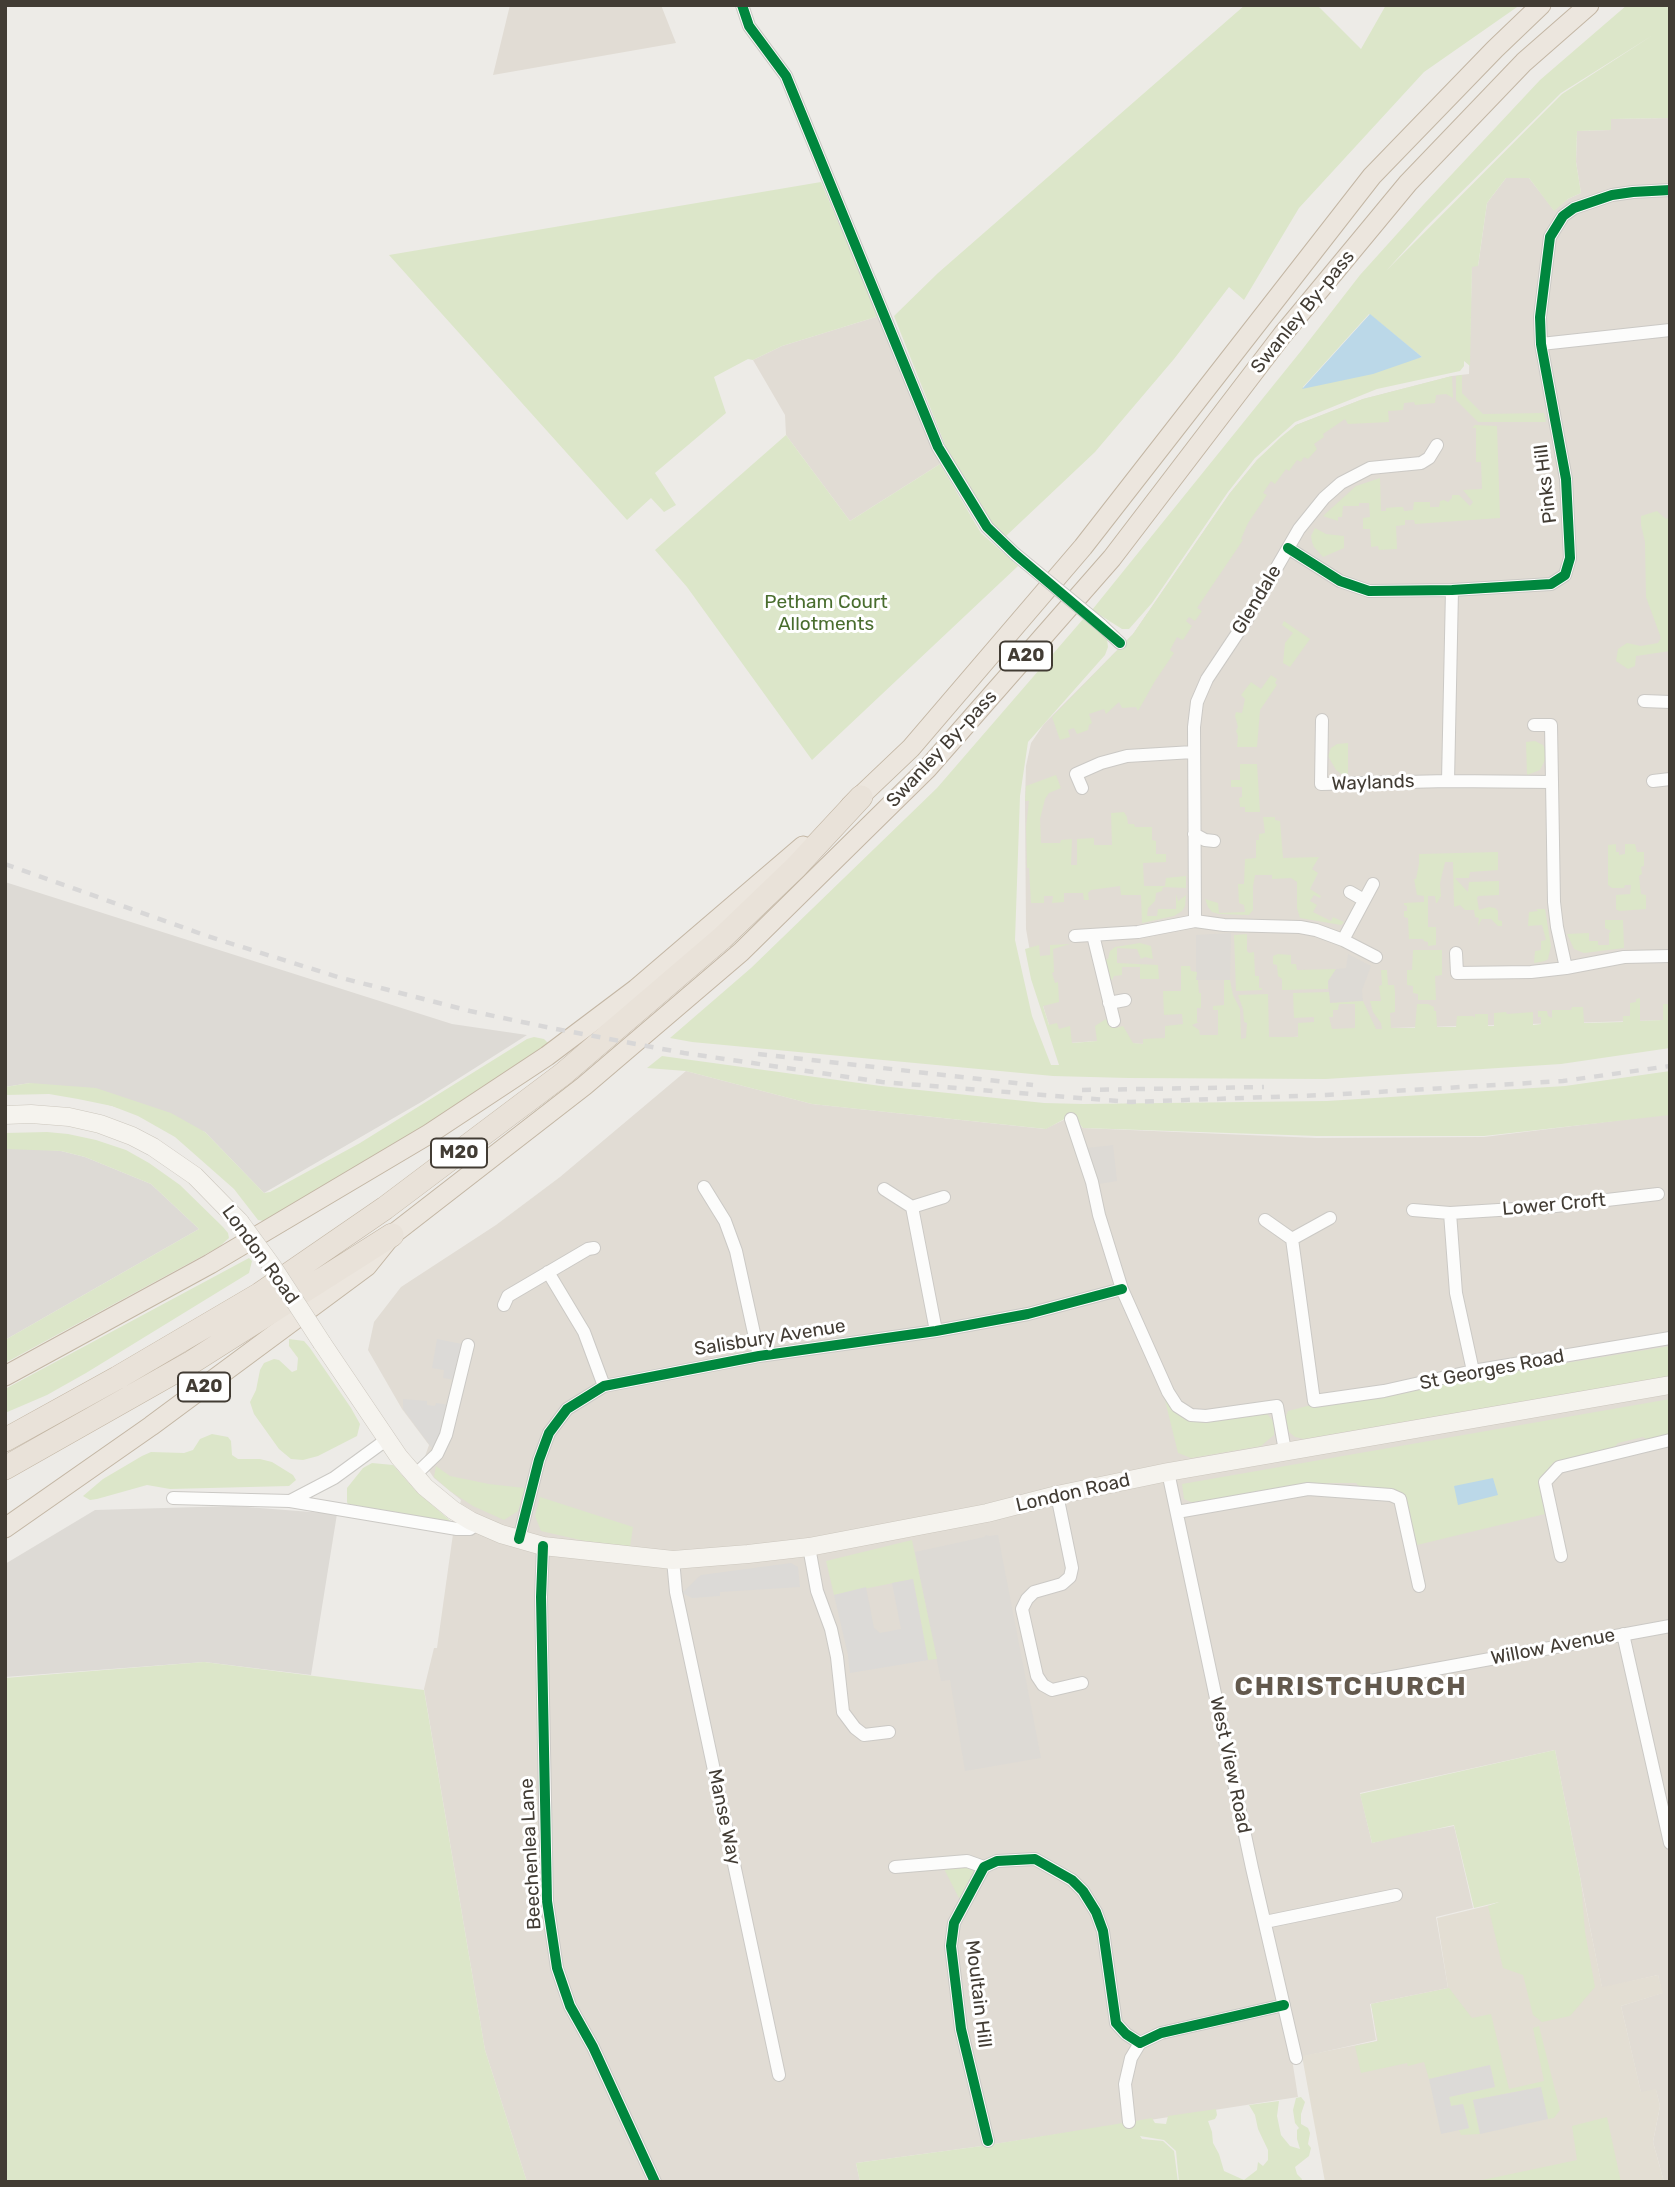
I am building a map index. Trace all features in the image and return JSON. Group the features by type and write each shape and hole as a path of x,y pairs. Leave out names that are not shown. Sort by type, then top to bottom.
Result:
{"highway":[{"name":"Swanley By-pass","path":"861,797 911,748 1083,547 1372,176 1541,5"},
{"name":"Swanley By-pass","path":"392,1235 584,1086 741,952 927,769 1112,558 1283,334 1408,183 1524,62 1588,5"},
{"name":"A20","path":"5,1376 210,1264 429,1134 547,1056 636,989 861,797"},
{"name":"M20","path":"5,1440 260,1294 385,1208 563,1074 701,956 796,867 861,797"},
{"name":"A20","path":"5,1528 151,1426 367,1266 392,1235"},
{"path":"5,1468 160,1381 392,1235"}],"main road":[{"name":"London Road","path":"5,1115 31,1114 100,1124 153,1147 195,1177 240,1222 272,1266 386,1440 414,1476 439,1500 476,1524 543,1546 673,1560 808,1547 987,1513 1168,1472 1670,1385"}],"street":[{"path":"742,5 749,26 786,76 938,447 987,527 1015,554 1120,642"},
{"name":"Pinks Hill","path":"1288,548 1340,582 1369,591 1452,590 1551,584 1565,575 1570,558 1566,479 1541,344 1542,294 1550,237 1563,216 1574,208 1612,195 1670,190"},
{"path":"1541,344 1670,330"},
{"name":"Glendale","path":"1195,922 1193,752 1197,702 1207,679 1311,513 1341,483 1357,473 1370,468 1421,463 1429,458 1437,445"},
{"path":"1448,781 1452,590"},
{"path":"1644,701 1670,702"},
{"name":"Waylands","path":"1322,720 1321,784 1552,782"},
{"path":"1534,725 1551,725 1554,902 1566,968"},
{"path":"1082,788 1076,774 1101,763 1127,756 1193,752"},
{"path":"1653,781 1670,779"},
{"path":"1194,834 1214,841"},
{"path":"1343,940 1373,884"},
{"path":"1350,892 1364,900"},
{"path":"1075,936 1138,932 1195,922 1300,927 1343,940 1376,957"},
{"path":"1093,935 1114,1021"},
{"path":"1456,953 1457,973 1531,972 1624,957 1670,956"},
{"path":"1109,1003 1125,1000"},
{"path":"1071,1119 1092,1181 1099,1215 1122,1289 1168,1392 1177,1406 1191,1415 1206,1416 1277,1406 1286,1451"},
{"path":"704,1187 725,1221 736,1251 759,1356"},
{"path":"884,1189 912,1207 936,1331"},
{"name":"Lower Croft","path":"1413,1210 1450,1213 1547,1207 1658,1194"},
{"path":"912,1207 944,1198"},
{"path":"1450,1213 1456,1293 1473,1371"},
{"path":"1265,1220 1293,1239 1330,1218"},
{"name":"St Georges Road","path":"1293,1239 1314,1401 1384,1391 1473,1371 1670,1338"},
{"path":"504,1305 508,1296 594,1248"},
{"path":"548,1272 584,1332 604,1386"},
{"name":"Salisbury Avenue","path":"519,1539 549,1433 567,1409 604,1386 759,1356 936,1331 1028,1314 1122,1289"},
{"path":"414,1476 437,1454 446,1435 468,1345"},
{"name":"London Road","path":"290,1501 334,1478 386,1440"},
{"path":"1561,1556 1545,1482 1559,1467 1670,1440"},
{"name":"West View Road","path":"1168,1472 1296,2058"},
{"path":"1177,1512 1308,1489 1391,1495 1400,1499 1419,1586"},
{"path":"1057,1495 1072,1568 1070,1577 1062,1584 1034,1592 1022,1609 1037,1676 1043,1685 1052,1690 1082,1683"},
{"name":"London Road","path":"173,1498 290,1501 457,1530 476,1524"},
{"name":"Beechenlea Lane","path":"543,1546 541,1597 547,1901 557,1968 570,2006 593,2047 655,2182"},
{"path":"808,1547 817,1591 835,1647 843,1712 864,1735 889,1732"},
{"name":"Manse Way","path":"673,1560 676,1592 779,2075"},
{"name":"Willow Avenue","path":"1354,1684 1670,1626"},
{"path":"1623,1634 1670,1843"},
{"path":"895,1867 967,1861 984,1867 997,1861 1035,1859 1072,1880 1083,1891 1096,1912 1103,1931 1116,2023 1140,2043"},
{"name":"Moultain Hill","path":"984,1867 954,1923 951,1946 961,2029 988,2141"},
{"path":"1265,1922 1396,1895"},
{"path":"1129,2122 1125,2084 1131,2058 1140,2043 1161,2033 1284,2005"}],"shaded area":[{"path":"510,5 661,5 676,43 493,75"},
{"path":"1670,118 1670,1020 1391,1028 1315,1036 1144,1044 1097,1041 1055,1044 1035,980 1026,929 1025,801 1026,766 1031,743 1044,724 1133,634 1230,493 1257,460 1296,425 1363,399 1469,374 1472,266 1478,266 1487,203 1506,178 1529,178 1554,210 1581,193 1576,162 1577,131 1610,130 1611,119"},
{"path":"879,316 940,464 850,521 786,435 785,415 753,360 782,346"},
{"path":"5,882 452,1024 527,1035 423,1101 264,1193 205,1132 30,1083 5,1087"},
{"path":"1231,933 1230,980 1196,980 1196,935"},
{"path":"1348,954 1371,966 1362,990 1363,1001 1330,1003 1328,981 1336,969 1346,968"},
{"path":"686,1071 812,1104 1045,1129 1072,1116 1083,1128 1317,1138 1484,1137 1670,1114 1670,2182 1664,2182 1653,2142 1660,2106 1656,2090 1641,2093 1621,2006 1662,1993 1658,1975 1602,1988 1555,1750 1360,1793 1372,1843 1454,1826 1473,1908 1436,1917 1448,1988 1370,2004 1376,2040 1292,2059 1298,2097 856,2163 860,2182 527,2182 485,2050 424,1689 434,1648 437,1648 453,1534 461,1500 434,1478 423,1462 429,1445 402,1409 368,1350 374,1322 401,1287 496,1225 560,1177"},
{"path":"1113,1145 1117,1181 1098,1184 1087,1148"},
{"path":"5,1149 61,1151 85,1157 151,1184 199,1229 5,1340"},
{"path":"437,1339 462,1344 454,1380 443,1378 444,1370 432,1368"},
{"path":"403,1399 427,1401 427,1405 435,1406 436,1403 457,1406 450,1443 443,1457 431,1447 403,1409"},
{"path":"234,1506 337,1514 311,1675 204,1662 5,1677 5,1564 95,1510"},
{"path":"986,1535 998,1535 1041,1758 965,1771 950,1680 941,1681 915,1552"},
{"path":"791,1563 798,1567 800,1587 720,1592 720,1596 692,1598 682,1593 701,1575"},
{"path":"913,1579 928,1660 850,1673 834,1595 866,1587 874,1628 880,1633 901,1629 892,1583"},
{"path":"1581,1883 1602,1987 1658,1975 1663,1993 1621,2006 1641,2092 1656,2089 1660,2106 1653,2142 1664,2182 1325,2182 1302,2056 1377,2041 1371,2004 1448,1988 1437,1918"},
{"path":"1490,2065 1495,2087 1449,2097 1451,2106 1463,2104 1469,2128 1441,2134 1429,2079"},
{"path":"1541,2087 1548,2119 1480,2134 1473,2100"}],"green space":[{"path":"1245,5 1317,5 1361,49 1386,5 1520,5 1424,72 1299,208 1244,300 1229,287 1174,359 1095,452 1006,536 991,525 947,450 894,316 938,273"},
{"path":"1627,5 1670,5 1670,118 1611,119 1611,130 1577,131 1576,162 1581,193 1568,199 1554,211 1529,178 1506,178 1487,203 1478,266 1472,267 1470,366 1464,361 1460,371 1377,389 1295,422 1255,458 1228,492 1152,603 1129,629 1122,629 1092,610 1360,275 1540,80","holes":["1653,35 1562,94 1386,271 1426,227 1561,93","1369,314 1422,357 1303,388 1303,387"]},
{"path":"821,182 879,316 782,346 753,360 748,359 714,377 726,413 655,473 676,505 664,512 651,498 627,520 389,255"},
{"path":"1462,375 1462,393 1483,414 1544,413 1546,422 1478,422 1456,400 1456,376"},
{"path":"1452,376 1453,398 1446,394 1436,395 1435,403 1404,403 1403,410 1388,411 1389,422 1348,424 1345,419 1323,434 1324,437 1314,444 1317,449 1308,459 1304,457 1301,462 1297,460 1275,484 1271,481 1263,493 1267,495 1248,523 1241,539 1243,540 1197,608 1202,611 1195,621 1189,617 1186,621 1192,626 1183,640 1177,637 1170,650 1174,653 1138,711 1136,707 1122,708 1119,702 1106,714 1104,709 1089,714 1092,723 1088,730 1077,734 1074,728 1068,730 1070,737 1060,740 1052,717 1133,634 1230,493 1257,460 1281,437 1296,425 1363,399"},
{"path":"1475,425 1497,426 1500,518 1415,524 1414,520 1405,520 1405,525 1396,526 1397,549 1379,550 1378,546 1371,547 1370,529 1363,529 1363,518 1370,517 1369,503 1343,506 1342,517 1338,517 1338,521 1323,516 1356,486 1380,478 1381,511 1398,507 1403,507 1404,511 1413,510 1414,502 1430,502 1430,507 1439,507 1440,501 1448,502 1452,495 1459,495 1470,506 1473,502 1463,490 1482,489 1481,462 1476,462 1476,428 1472,428"},
{"name":"Petham Court Allotments","path":"786,435 850,521 940,464 981,533 1018,566 812,760 687,587 655,550"},
{"path":"1657,511 1666,519 1670,517 1670,651 1636,656 1635,666 1628,669 1616,661 1618,649 1627,643 1641,646 1658,643 1661,638 1646,597 1645,542 1641,525 1641,516"},
{"path":"1315,528 1326,534 1344,536 1344,548 1323,557 1312,542 1311,536"},
{"path":"1084,618 1107,639 1105,655 1028,742 1020,796 1015,940 1032,1016 1051,1065 1059,1065 1031,979 1025,949 1039,945 1040,956 1050,955 1050,945 1070,944 1053,949 1052,973 1055,983 1058,982 1059,1002 1043,1006 1049,1025 1057,1023 1059,1029 1070,1026 1072,1043 1097,1041 1095,1026 1106,1019 1115,1028 1123,1026 1133,1043 1143,1044 1143,1039 1165,1038 1165,1026 1183,1024 1182,1014 1164,1015 1163,991 1181,991 1181,966 1190,966 1191,971 1197,972 1196,980 1201,993 1201,1008 1197,1008 1199,1022 1192,1025 1199,1030 1200,1035 1218,1035 1218,1010 1213,1010 1213,1006 1224,1005 1224,980 1230,980 1240,1009 1241,1039 1246,1038 1247,1023 1244,1022 1238,995 1268,994 1269,1037 1298,1037 1298,1023 1314,1022 1314,1017 1294,1018 1293,993 1329,992 1330,1003 1363,1001 1376,1029 1382,1029 1370,1001 1381,1001 1381,970 1387,970 1388,985 1394,985 1395,992 1395,1012 1390,1013 1391,1028 1415,1028 1417,1004 1434,1007 1437,1027 1456,1027 1457,1016 1475,1018 1475,1014 1488,1014 1488,1026 1494,1026 1494,1013 1506,1012 1533,1012 1533,1025 1541,1024 1538,1011 1547,1011 1552,1018 1552,1010 1571,1010 1572,1007 1583,1007 1584,1023 1623,1022 1623,1016 1630,1016 1630,1003 1640,998 1640,1021 1663,1020 1663,1004 1670,1004 1670,1048 1561,1064 1326,1079 1128,1078 1053,1076 670,1038 751,968 937,788","holes":["1339,1004 1355,1004 1355,1028 1332,1029 1329,1017 1333,1017 1333,1010 1338,1010"]},
{"path":"1284,621 1310,639 1290,667 1283,663 1285,643 1293,633 1282,625"},
{"path":"1271,675 1277,679 1277,685 1260,710 1257,747 1237,747 1238,727 1235,716 1236,712 1242,713 1245,699 1241,695 1251,682 1261,689"},
{"path":"1535,741 1543,745 1546,758 1540,770 1527,775 1526,742"},
{"path":"1348,743 1348,779 1336,770 1328,756 1331,748 1337,744"},
{"path":"1240,764 1257,764 1260,812 1245,812 1245,807 1240,807 1242,787 1231,787 1231,780 1240,780"},
{"path":"1056,775 1061,788 1049,793 1045,799 1040,819 1041,843 1060,843 1061,840 1072,839 1071,865 1077,865 1077,839 1094,838 1094,845 1112,845 1111,813 1124,812 1128,824 1134,824 1135,827 1152,827 1156,854 1166,854 1166,862 1143,863 1144,886 1165,886 1166,878 1186,876 1186,888 1163,887 1162,891 1156,893 1147,916 1157,916 1158,909 1176,909 1176,894 1178,901 1186,895 1182,911 1174,916 1142,923 1141,895 1121,895 1120,886 1091,890 1088,893 1089,900 1084,900 1083,893 1064,893 1064,902 1052,903 1053,896 1044,896 1044,903 1031,903 1027,868 1026,827 1029,801 1025,801 1026,786"},
{"path":"1263,817 1275,817 1275,820 1280,821 1283,858 1319,857 1312,869 1318,873 1310,889 1321,896 1320,898 1314,895 1310,901 1317,905 1313,912 1331,921 1333,917 1344,922 1341,925 1300,918 1297,908 1297,882 1291,878 1272,879 1272,875 1255,875 1253,910 1249,915 1219,914 1208,907 1205,899 1218,903 1219,913 1245,912 1244,905 1239,903 1238,884 1244,884 1245,859 1256,858 1256,840 1259,840 1259,834 1265,833"},
{"path":"1616,844 1616,852 1619,852 1619,855 1625,854 1625,844 1635,844 1637,852 1644,852 1644,866 1641,867 1642,874 1639,876 1641,894 1646,895 1646,909 1616,909 1616,895 1630,894 1631,885 1612,888 1608,885 1608,845"},
{"path":"1498,852 1498,870 1470,872 1469,878 1455,878 1468,892 1469,882 1499,881 1499,895 1477,898 1479,910 1489,907 1498,911 1498,920 1502,921 1502,926 1498,926 1491,919 1482,919 1478,926 1479,918 1475,917 1474,910 1465,910 1460,905 1454,907 1453,862 1445,862 1440,883 1441,896 1436,903 1435,896 1428,896 1428,927 1436,927 1436,945 1428,946 1428,942 1423,939 1409,939 1408,918 1404,917 1407,906 1404,903 1424,902 1424,896 1417,895 1414,879 1419,854"},
{"path":"1536,909 1545,909 1551,946 1548,959 1534,963 1535,951 1541,950 1541,941 1546,940 1542,925 1528,926 1529,912 1538,911"},
{"path":"1605,920 1623,920 1624,948 1584,953 1574,949 1567,934 1589,933 1589,941 1598,941 1598,945 1609,945 1611,931 1605,928"},
{"path":"1247,934 1247,951 1254,952 1255,976 1259,976 1259,988 1262,990 1236,991 1234,935"},
{"path":"1140,943 1151,946 1153,959 1141,959 1137,949 1117,948 1117,963 1158,965 1159,979 1140,979 1140,967 1122,967 1122,975 1109,980 1105,960 1108,959 1110,951 1115,947"},
{"path":"1413,950 1442,950 1442,975 1435,976 1436,1000 1418,1000 1418,994 1413,993 1413,986 1407,985 1407,970 1412,970"},
{"path":"1291,955 1291,964 1296,964 1297,970 1336,969 1328,981 1328,989 1282,990 1282,979 1278,976 1277,965 1273,964 1273,956"},
{"path":"534,1037 544,1039 548,1043 540,1053 453,1111 264,1221 258,1220 234,1189 175,1137 138,1116 112,1106 49,1094 5,1095 5,1087 30,1083 96,1088 171,1113 205,1132 264,1193 360,1143"},
{"path":"662,1056 881,1086 1044,1103 1083,1104 1327,1101 1565,1086 1670,1071 1670,1115 1484,1136 1317,1136 1083,1128 1072,1115 1046,1129 812,1104 686,1071 647,1068"},
{"path":"47,1132 96,1140 126,1150 149,1163 180,1185 223,1227 229,1238 219,1247 5,1363 5,1340 199,1229 151,1184 85,1157 61,1151 5,1149 5,1133"},
{"path":"249,1258 252,1261 249,1273 86,1373 47,1395 5,1413 5,1389"},
{"path":"289,1339 304,1341 310,1348 360,1424 357,1436 318,1456 303,1460 291,1459 279,1449 254,1414 250,1402 264,1363 279,1360 292,1372 297,1370 298,1358 289,1346"},
{"path":"1670,1346 1670,1376 1304,1439 1289,1432 1285,1418 1288,1411 1315,1404"},
{"path":"1167,1398 1176,1409 1267,1414 1274,1422 1274,1435 1261,1446 1191,1458 1178,1453 1165,1400"},
{"path":"1670,1399 1670,1436 1649,1441 1643,1437 1618,1443 1613,1449 1553,1463 1539,1481 1545,1514 1417,1545 1406,1500 1398,1491 1361,1488 1356,1483 1329,1483 1196,1504 1184,1499 1182,1484"},
{"path":"212,1434 228,1437 232,1455 238,1459 272,1462 293,1475 296,1480 289,1486 170,1489 147,1485 97,1499 90,1500 83,1496 103,1479 142,1456 151,1452 184,1453 193,1450 200,1439"},
{"path":"372,1463 393,1465 416,1491 453,1523 348,1504 347,1488 363,1468"},
{"path":"436,1466 450,1476 525,1488 518,1511 504,1520 473,1506 434,1477"},
{"path":"540,1497 633,1527 630,1547 541,1531 535,1516"},
{"path":"912,1540 937,1659 928,1660 913,1579 834,1595 826,1561"},
{"path":"204,1662 424,1690 485,2050 527,2182 5,2182 5,1678"},
{"path":"1555,1750 1581,1882 1585,1932 1595,1987 1570,2016 1542,2022 1533,2015 1523,1975 1503,1968 1488,1906 1499,1902 1474,1908 1454,1825 1372,1843 1360,1794"},
{"path":"941,1863 983,1868 963,1906"},
{"path":"1449,1988 1472,2018 1491,2014 1509,2089 1544,2081 1533,2028 1539,2026 1560,2110 1554,2118 1548,2119 1540,2087 1473,2100 1480,2134 1461,2135 1459,2130 1469,2128 1463,2104 1451,2106 1449,2097 1495,2087 1490,2065 1429,2079 1424,2062 1361,2073 1355,2046 1378,2041 1371,2004"},
{"path":"1301,2097 1305,2102 1301,2124 1308,2128 1308,2144 1311,2148 1309,2156 1295,2167 1301,2182 1179,2182 1176,2151 1164,2140 1140,2136 1142,2139 1163,2141 1174,2151 1178,2182 860,2182 856,2163 1129,2122 1133,2127 1135,2121 1152,2118 1155,2123 1166,2124 1168,2116 1216,2109 1215,2119 1208,2121 1224,2171 1244,2180 1257,2170 1258,2162 1263,2166 1268,2160 1268,2150 1249,2105 1279,2101 1277,2116 1281,2135 1290,2146 1300,2149 1297,2139 1299,2128 1295,2123 1293,2110 1296,2098"},
{"path":"1607,2117 1621,2182 1473,2182 1577,2160 1572,2126"}],"water":[{"path":"1370,314 1422,357 1373,374 1302,389"},
{"path":"1493,1478 1498,1495 1458,1505 1454,1486"}],"railway":[{"path":"5,864 207,936 338,977 470,1011 684,1053 882,1082 1130,1102 1326,1095 1563,1081 1670,1066"},
{"path":"758,1054 1033,1085"},
{"path":"1082,1090 1264,1087"}],"cycle path":[{"path":"742,5 749,26 786,76 938,447 987,527 1120,643"},
{"path":"1288,548 1340,581 1369,591 1452,590 1551,584 1565,575 1570,558 1566,479 1541,344 1540,317 1550,237 1563,216 1574,208 1612,195 1670,190"},
{"path":"519,1539 539,1460 549,1433 567,1409 604,1386 759,1356 936,1331 1028,1314 1122,1289"},
{"path":"543,1546 541,1597 547,1901 557,1968 570,2006 593,2047 655,2182"},
{"path":"988,2141 961,2029 951,1946 954,1923 984,1867 997,1861 1035,1859 1072,1880 1083,1891 1096,1912 1103,1931 1116,2023 1140,2043 1161,2033 1284,2005"}],"district":[{"name":"CHRISTCHURCH","path":"1351,1687"}]}
